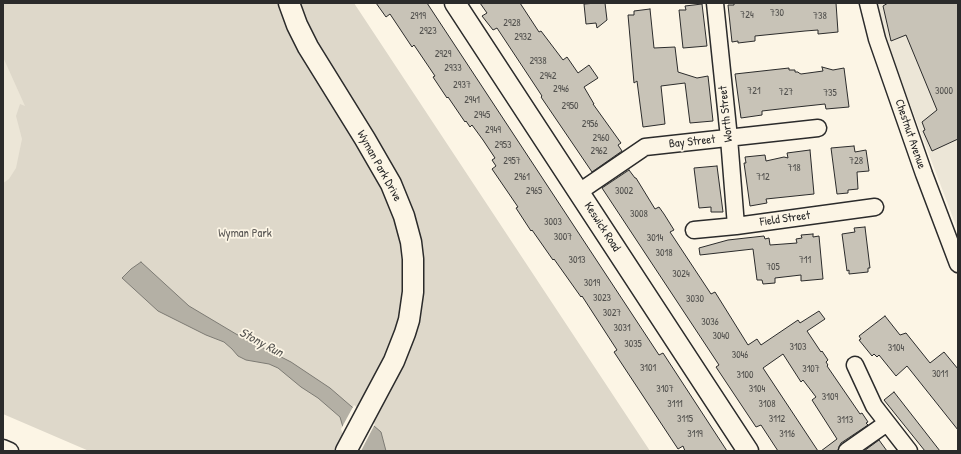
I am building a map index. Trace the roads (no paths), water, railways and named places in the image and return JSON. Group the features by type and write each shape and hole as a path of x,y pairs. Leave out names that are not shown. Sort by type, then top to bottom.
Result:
{"street":[{"name":"Wyman Park Drive","path":"289,3 297,25 308,47 381,164 399,202 408,229 413,259 413,292 409,320 400,347 346,451"},
{"name":"Keswick Road","path":"456,3 748,451"},
{"name":"Worth Street","path":"715,3 729,138 736,226"},
{"name":"Chestnut Avenue","path":"868,3 876,39 958,264"},
{"name":"Bay Street","path":"579,192 644,147 818,128"},
{"name":"Field Street","path":"694,230 736,226 875,207"},
{"path":"855,365 874,406 909,451"},
{"path":"847,451 887,423"},
{"path":"3,448 10,451"}],"park label":[{"name":"Wyman Park","path":"245,234"}],"water label":[{"name":"Stony Run","path":"261,343"}]}
